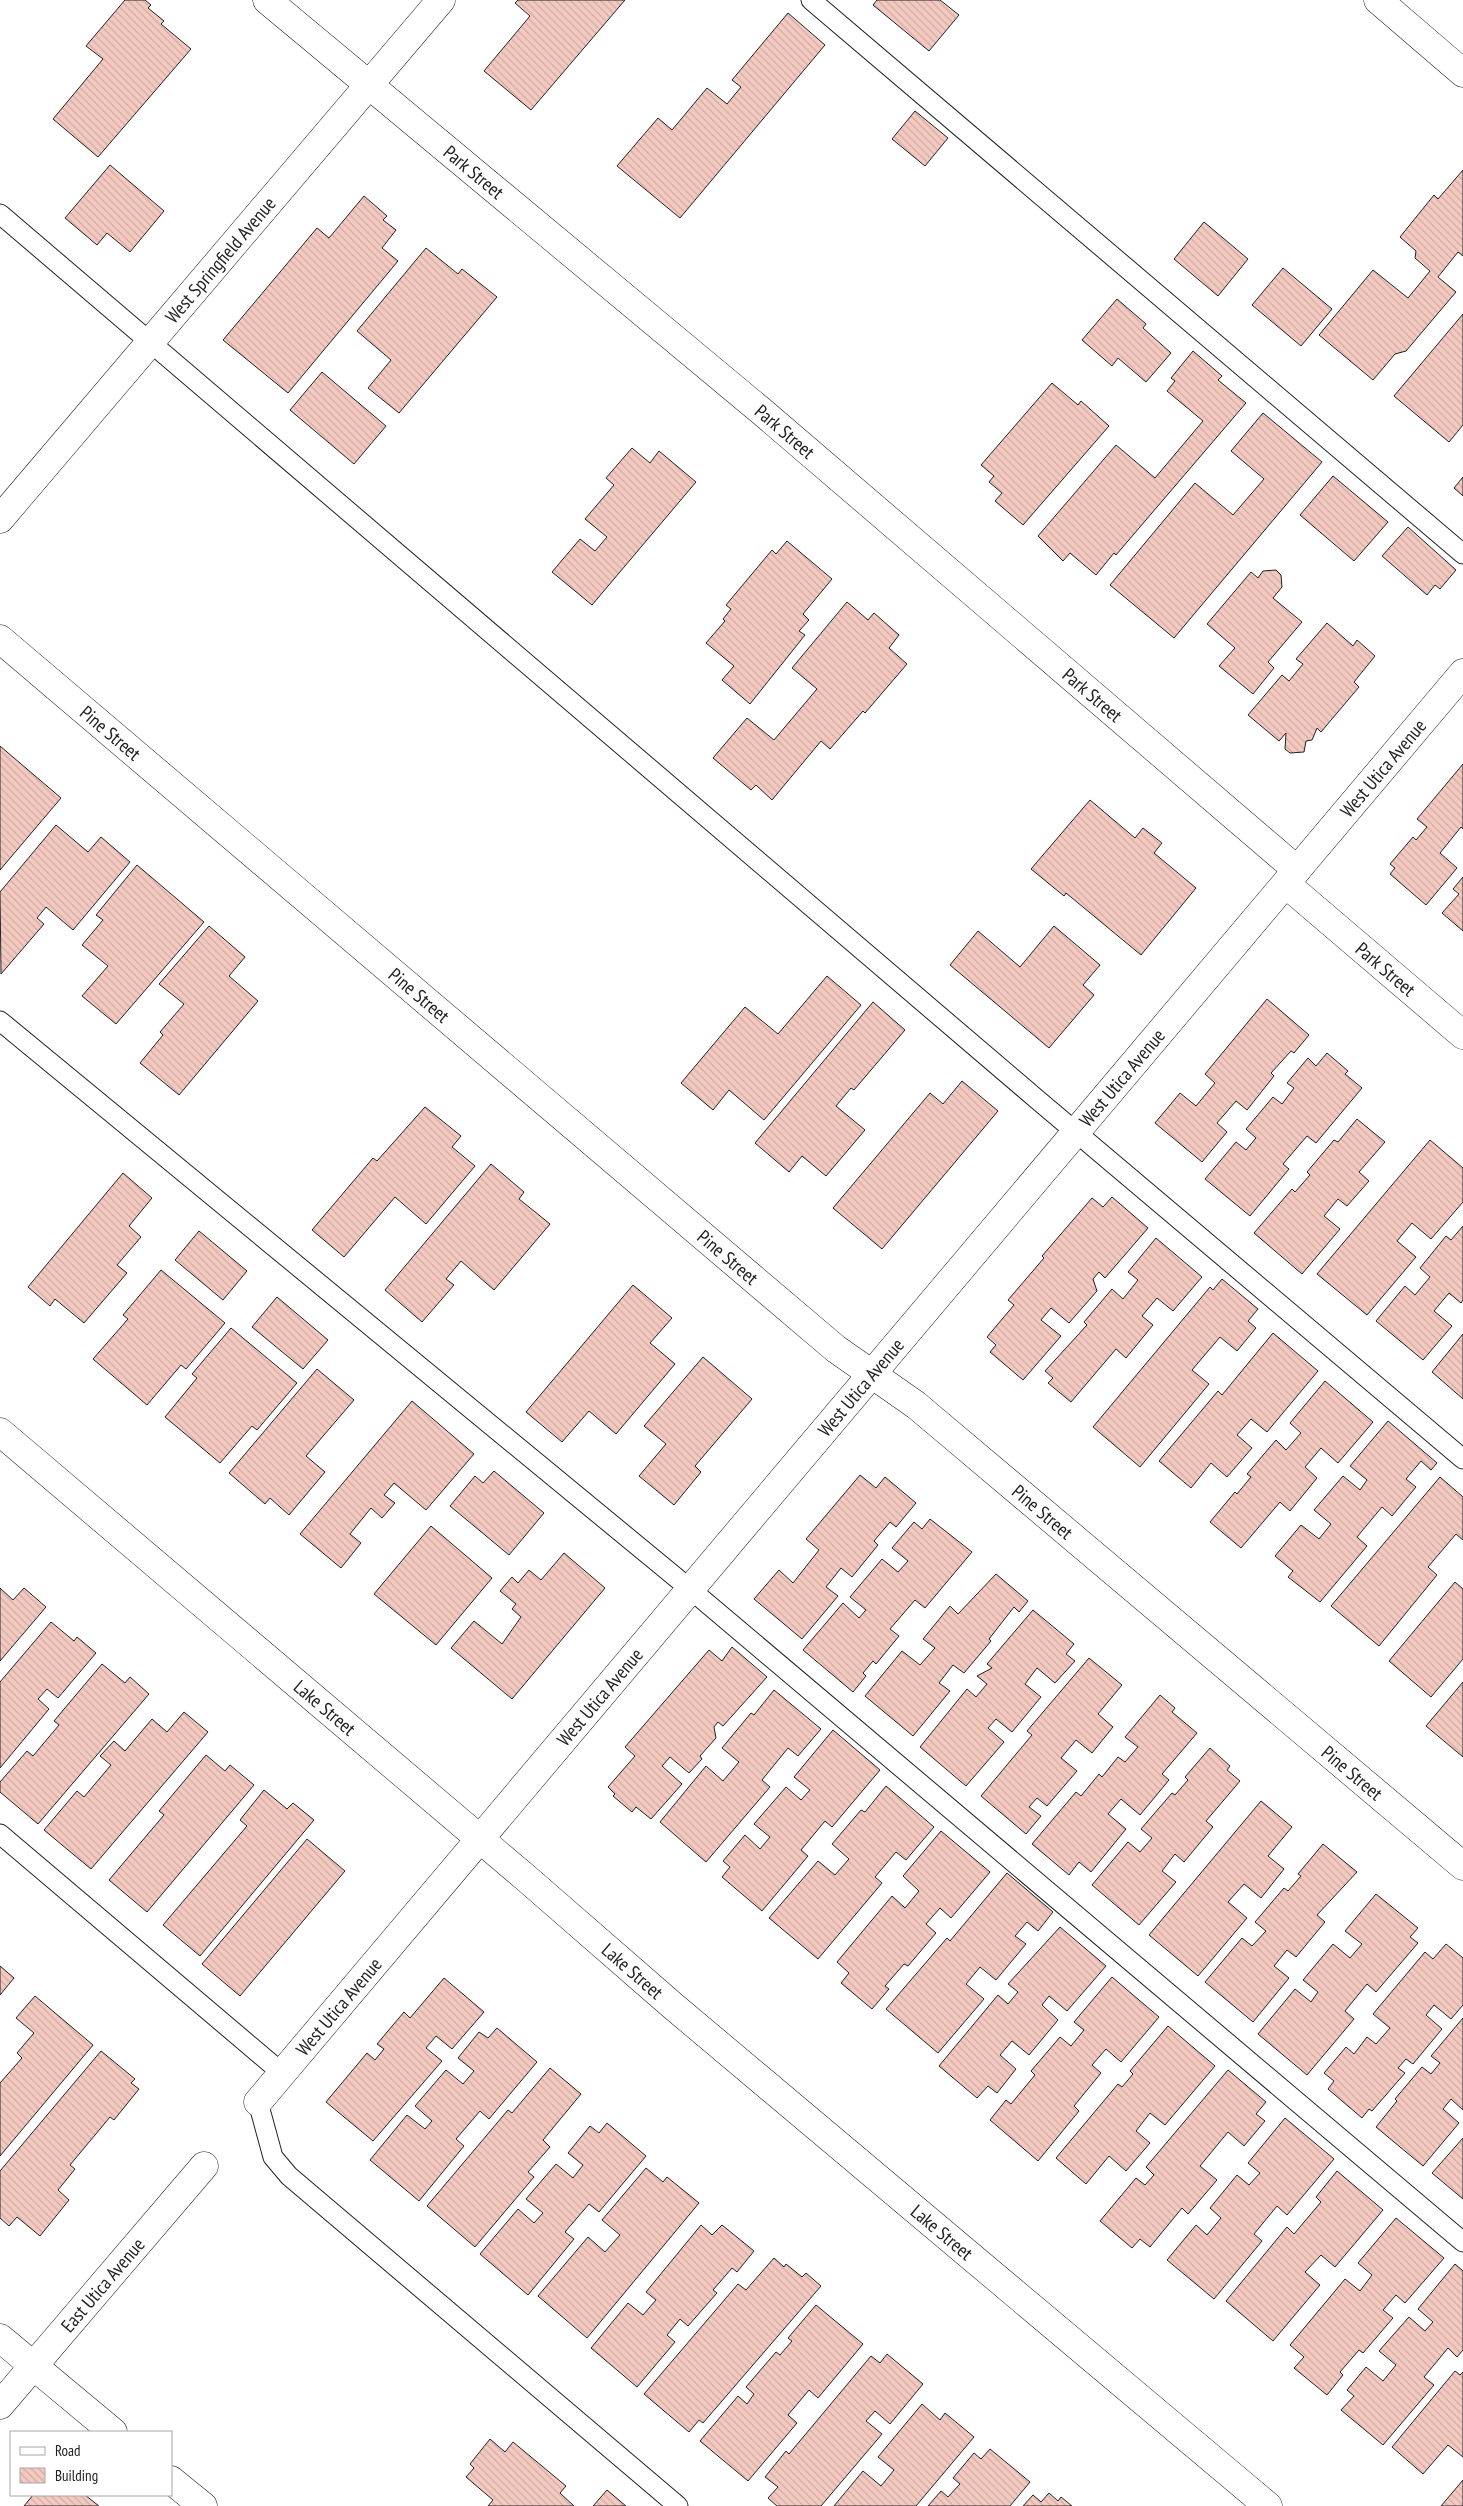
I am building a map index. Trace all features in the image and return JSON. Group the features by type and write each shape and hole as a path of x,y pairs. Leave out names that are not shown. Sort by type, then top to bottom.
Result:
{"street":[{"name":"Park Street","path":"267,0 368,86 760,410 1291,877 1463,1035"},
{"name":"West Springfield Avenue","path":"0,519 441,0"},
{"path":"1378,0 1463,73"},
{"name":"Pine Street","path":"0,640 836,1349 916,1405 1463,1866"},
{"name":"West Utica Avenue","path":"258,2102 1463,673"},
{"name":"Lake Street","path":"0,1432 673,2006 1268,2506"},
{"name":"East Utica Avenue","path":"0,2405 204,2166"},
{"path":"0,2338 112,2431"},
{"path":"172,2481 203,2506"}],"lane":[{"path":"810,0 1463,554"},
{"path":"0,214 1076,1132 1463,1458"},
{"path":"0,1021 690,1589 1463,2242"},
{"path":"0,1834 282,2073"},
{"path":"258,2102 273,2157 289,2176 678,2506"}],"building":[{"path":"125,0 145,0 151,5 148,8 164,21 161,24 191,49 98,157 53,119 103,59 86,46"},
{"path":"518,0 625,0 531,110 484,71 530,16 515,3"},
{"path":"877,0 940,0 959,15 929,51 873,5"},
{"path":"788,13 825,45 680,218 617,166 658,118 672,130 707,88 727,104 741,87 732,80"},
{"path":"915,111 948,138 925,166 892,139"},
{"path":"110,165 164,211 130,252 107,233 97,245 65,218"},
{"path":"1463,170 1463,256 1458,252 1438,277 1456,292 1406,351 1395,354 1373,380 1319,335 1373,270 1408,298 1430,271 1415,258 1416,251 1400,237 1434,195 1438,199"},
{"path":"364,196 387,216 383,220 396,230 382,248 398,261 288,393 223,340 317,228 329,238"},
{"path":"1204,222 1248,259 1218,296 1174,259"},
{"path":"426,248 458,274 462,269 497,297 399,413 368,388 391,360 357,331"},
{"path":"1283,268 1332,309 1301,346 1252,305"},
{"path":"1117,299 1146,324 1143,328 1171,353 1146,382 1118,358 1112,366 1082,340"},
{"path":"1463,314 1463,425 1449,442 1394,396"},
{"path":"1193,351 1222,376 1218,380 1246,403 1116,555 1114,553 1096,575 1070,553 1063,561 1038,536 1116,445 1155,478 1203,421 1167,391 1175,381 1171,378"},
{"path":"322,372 386,426 354,464 290,410"},
{"path":"1052,383 1078,405 1081,401 1109,426 1023,525 995,501 1002,493 989,482 994,476 981,465"},
{"path":"1263,413 1322,462 1174,638 1110,585 1195,483 1233,515 1264,479 1231,451"},
{"path":"632,448 650,463 659,451 696,482 592,605 552,572 580,539 595,551 607,537 585,519 614,485 606,478"},
{"path":"1333,476 1388,522 1354,561 1300,515"},
{"path":"1463,477 1463,496 1454,488"},
{"path":"1408,527 1456,570 1440,589 1435,585 1427,595 1382,556"},
{"path":"787,541 832,579 803,614 809,620 799,631 805,635 750,704 722,680 734,666 706,643 725,621 723,619 731,609 726,605 772,550 776,554"},
{"path":"1276,570 1281,575 1282,587 1273,598 1302,622 1268,662 1274,668 1253,694 1219,666 1235,648 1207,624 1251,572 1258,578 1263,571"},
{"path":"847,602 868,620 874,613 899,635 889,648 907,664 865,713 863,711 830,749 821,741 772,800 756,785 751,790 713,758 747,718 774,740 817,689 792,668"},
{"path":"1327,623 1353,646 1357,640 1375,656 1354,682 1359,687 1321,732 1317,728 1312,740 1306,741 1304,752 1290,753 1285,749 1286,733 1279,741 1248,715 1282,675 1289,681 1303,664 1296,659"},
{"path":"0,746 61,798 0,870"},
{"path":"1463,764 1463,829 1461,827 1440,853 1457,868 1426,905 1390,874 1395,868 1390,864 1413,837 1416,840 1427,827 1417,819"},
{"path":"1090,800 1135,838 1143,828 1162,843 1154,853 1196,888 1141,955 1066,893 1064,896 1031,869"},
{"path":"56,825 88,852 101,837 130,862 73,930 46,907 37,918 44,924 1,974 0,892"},
{"path":"137,865 204,922 116,1024 82,996 108,966 82,945 103,920 96,915"},
{"path":"1463,877 1463,931 1442,913 1459,894 1453,889"},
{"path":"209,926 245,957 229,976 258,1001 179,1095 140,1063 163,1035 160,1032 184,1004 159,984"},
{"path":"1054,926 1100,965 1083,985 1094,995 1049,1048 950,965 978,931 1020,967"},
{"path":"827,976 861,1005 764,1120 729,1090 713,1110 681,1083 745,1007 778,1034"},
{"path":"1267,999 1309,1035 1294,1053 1291,1051 1271,1073 1274,1076 1247,1110 1236,1101 1217,1123 1227,1132 1202,1162 1155,1123 1180,1093 1196,1106 1215,1083 1205,1074"},
{"path":"873,1002 905,1030 854,1090 851,1088 836,1106 865,1130 826,1176 802,1156 789,1172 755,1143"},
{"path":"1327,1053 1348,1071 1345,1074 1362,1088 1316,1143 1307,1136 1283,1164 1289,1169 1250,1216 1205,1179 1236,1142 1246,1150 1256,1138 1246,1129 1273,1097 1282,1104 1294,1088 1287,1083 1308,1058 1316,1066"},
{"path":"962,1081 998,1111 882,1249 833,1208 930,1093 943,1104"},
{"path":"425,1107 461,1136 452,1147 475,1166 426,1224 395,1197 344,1257 312,1230 373,1158 377,1161"},
{"path":"1357,1119 1385,1142 1359,1172 1369,1181 1347,1206 1338,1199 1324,1216 1340,1229 1302,1274 1254,1233 1292,1189 1295,1192 1310,1175 1307,1172 1334,1140 1338,1142"},
{"path":"1430,1140 1463,1168 1463,1202 1431,1239 1412,1223 1397,1241 1416,1257 1367,1315 1317,1274"},
{"path":"491,1164 524,1192 519,1199 550,1224 494,1290 461,1261 446,1279 454,1285 422,1322 385,1290"},
{"path":"123,1173 152,1198 129,1226 141,1237 117,1265 127,1273 84,1323 55,1299 50,1306 28,1287"},
{"path":"1112,1197 1148,1228 1105,1278 1099,1272 1093,1279 1097,1291 1069,1323 1051,1308 1041,1320 1061,1336 1023,1380 990,1352 996,1345 987,1337 1014,1305 1008,1300 1044,1258 1042,1256 1092,1198 1103,1207"},
{"path":"1463,1226 1463,1300 1461,1303 1449,1293 1434,1311 1452,1326 1423,1360 1376,1321 1405,1286 1415,1295 1430,1277 1420,1268 1446,1236 1451,1240"},
{"path":"199,1231 247,1271 223,1300 175,1260"},
{"path":"1156,1238 1202,1277 1173,1311 1157,1298 1142,1316 1153,1325 1126,1358 1116,1349 1071,1402 1048,1383 1053,1378 1045,1371 1087,1325 1084,1322 1112,1289 1123,1299 1138,1280 1128,1272"},
{"path":"161,1270 225,1323 186,1369 181,1365 147,1405 93,1359 128,1319 123,1315"},
{"path":"1222,1279 1258,1309 1248,1321 1256,1328 1237,1351 1220,1337 1192,1370 1209,1384 1140,1467 1093,1427 1210,1287 1213,1290"},
{"path":"633,1285 672,1318 650,1343 675,1364 616,1434 589,1411 562,1442 526,1412"},
{"path":"277,1297 328,1340 303,1369 252,1327"},
{"path":"231,1328 297,1383 257,1430 252,1426 220,1463 165,1417 197,1378 192,1374"},
{"path":"1273,1333 1318,1371 1267,1432 1251,1419 1237,1435 1252,1448 1227,1477 1211,1463 1191,1488 1159,1461 1218,1391 1222,1395"},
{"path":"1463,1334 1463,1399 1432,1372"},
{"path":"703,1357 752,1399 695,1466 701,1472 674,1505 639,1476 666,1444 644,1426"},
{"path":"317,1369 354,1400 306,1456 325,1472 289,1515 270,1498 265,1504 229,1473"},
{"path":"1325,1381 1373,1422 1338,1463 1321,1448 1305,1467 1317,1478 1290,1511 1280,1502 1241,1548 1210,1522 1235,1492 1237,1494 1251,1477 1247,1474 1276,1440 1286,1450 1301,1433 1290,1423"},
{"path":"412,1401 474,1454 426,1510 394,1483 384,1495 395,1503 382,1518 371,1508 350,1534 361,1543 341,1568 300,1534"},
{"path":"1388,1421 1437,1463 1431,1470 1421,1461 1406,1479 1416,1487 1392,1516 1382,1507 1357,1537 1367,1546 1320,1602 1288,1577 1293,1571 1275,1556 1301,1525 1319,1539 1331,1524 1314,1510 1343,1476 1360,1490 1367,1480 1350,1466"},
{"path":"494,1471 544,1513 509,1555 450,1506 475,1476 483,1483"},
{"path":"860,1475 876,1488 885,1477 916,1503 896,1527 890,1522 874,1541 878,1545 852,1577 841,1568 826,1587 838,1596 802,1639 754,1599 779,1570 793,1583 819,1550 806,1539"},
{"path":"1440,1477 1463,1497 1463,1540 1456,1534 1428,1567 1437,1575 1379,1646 1331,1606"},
{"path":"930,1519 972,1552 925,1608 915,1600 890,1629 899,1636 876,1664 873,1661 863,1673 866,1676 853,1692 803,1650 843,1603 859,1618 866,1610 850,1597 882,1559 898,1572 908,1561 892,1548 914,1522 922,1529"},
{"path":"431,1526 492,1578 436,1645 374,1594"},
{"path":"564,1553 605,1588 512,1699 451,1648 474,1621 502,1644 521,1617 512,1609 516,1604 500,1591 512,1577 518,1583 529,1570 541,1580"},
{"path":"996,1574 1028,1601 1019,1612 1014,1607 989,1639 991,1641 964,1673 953,1665 939,1683 950,1691 913,1736 865,1696 902,1651 920,1665 935,1648 923,1639 950,1606 958,1614"},
{"path":"1455,1582 1463,1589 1463,1659 1431,1697 1389,1661"},
{"path":"0,1588 13,1600 24,1588 46,1607 0,1661"},
{"path":"1033,1610 1074,1644 1066,1654 1075,1661 1055,1683 1037,1668 1025,1684 1041,1697 1012,1732 996,1719 988,1728 1004,1742 966,1786 920,1747 967,1689 976,1697 987,1684 977,1676 992,1668 987,1664"},
{"path":"51,1622 74,1641 77,1637 96,1653 58,1698 47,1689 38,1699 49,1709 0,1768 0,1682"},
{"path":"732,1647 767,1677 723,1726 718,1722 714,1727 716,1738 700,1756 702,1759 689,1773 670,1757 662,1766 682,1784 651,1819 636,1807 632,1812 613,1796 615,1794 608,1787 635,1756 625,1747 709,1650 722,1661"},
{"path":"1089,1658 1122,1685 1098,1714 1113,1727 1092,1753 1076,1740 1061,1758 1077,1771 1047,1806 1037,1798 1029,1807 1041,1816 1026,1834 981,1796 1032,1735 1027,1731"},
{"path":"102,1664 125,1683 130,1677 149,1694 38,1824 0,1792 0,1782 27,1751 33,1756 59,1725 54,1721"},
{"path":"1463,1682 1463,1757 1426,1726"},
{"path":"774,1690 821,1729 798,1756 788,1748 762,1780 770,1787 706,1862 660,1822 706,1766 723,1781 739,1762 722,1748 751,1713 754,1715"},
{"path":"1160,1695 1175,1708 1172,1712 1197,1733 1162,1774 1169,1780 1140,1815 1121,1799 1108,1814 1126,1829 1091,1872 1079,1862 1069,1875 1032,1844 1076,1792 1081,1796 1099,1774 1102,1777 1118,1757 1125,1762 1138,1747 1125,1737"},
{"path":"184,1712 208,1732 91,1869 44,1830 77,1791 84,1797 111,1765 100,1756 114,1741 125,1751 152,1719 167,1732"},
{"path":"833,1730 880,1770 832,1827 825,1821 801,1850 808,1856 762,1911 722,1877 730,1867 723,1861 745,1835 760,1849 770,1837 754,1824 786,1787 801,1800 810,1790 794,1777"},
{"path":"1210,1748 1230,1766 1227,1770 1240,1781 1206,1821 1213,1827 1184,1862 1175,1854 1162,1871 1176,1882 1139,1925 1092,1885 1128,1842 1140,1852 1152,1838 1141,1829 1172,1793 1175,1795 1188,1780 1185,1777"},
{"path":"206,1755 225,1771 230,1765 254,1785 147,1912 109,1880 164,1815 159,1811"},
{"path":"886,1786 934,1827 906,1860 896,1852 875,1877 882,1883 818,1959 769,1918 818,1861 835,1875 849,1859 832,1844 861,1810 865,1812"},
{"path":"264,1790 287,1809 293,1803 314,1820 200,1956 163,1925 247,1826 240,1820"},
{"path":"1261,1801 1292,1827 1268,1856 1284,1869 1261,1898 1244,1884 1228,1902 1247,1918 1198,1976 1149,1935"},
{"path":"941,1831 990,1872 951,1918 940,1908 926,1924 936,1933 908,1966 904,1964 885,1986 889,1989 872,2009 841,1983 849,1973 837,1962 892,1896 905,1908 919,1891 903,1876"},
{"path":"307,1839 345,1871 240,1996 202,1964"},
{"path":"1323,1844 1357,1872 1317,1915 1325,1922 1296,1957 1287,1950 1274,1966 1289,1978 1253,2022 1205,1982 1242,1938 1252,1946 1266,1931 1255,1922 1284,1888 1288,1891 1301,1876 1298,1874"},
{"path":"1007,1873 1053,1912 1038,1931 1027,1922 1015,1936 1026,1944 996,1980 980,1967 966,1984 984,1999 938,2053 886,2009 947,1938 950,1941"},
{"path":"1376,1894 1418,1928 1410,1937 1418,1943 1376,1992 1367,1984 1345,2011 1354,2019 1307,2075 1258,2034 1295,1989 1311,2002 1318,1992 1303,1980 1333,1944 1350,1958 1362,1944 1345,1931"},
{"path":"1060,1927 1106,1966 1067,2011 1049,1996 1042,2005 1058,2020 1029,2055 1012,2041 1000,2055 1016,2069 997,2093 988,2086 977,2098 939,2066 998,1995 1008,2004 1018,1992 1008,1984"},
{"path":"1446,1944 1463,1958 1463,2005 1451,2019 1434,2005 1426,2015 1442,2029 1413,2064 1406,2059 1398,2068 1405,2073 1372,2111 1369,2109 1362,2118 1328,2089 1334,2081 1324,2073 1346,2047 1354,2054 1367,2037 1376,2044 1390,2028 1373,2014 1425,1952 1433,1959"},
{"path":"0,1966 14,1978 0,1995"},
{"path":"1112,1977 1159,2017 1121,2062 1106,2049 1092,2065 1101,2073 1074,2106 1079,2111 1038,2161 990,2120 1006,2100 1011,2104 1035,2075 1031,2071 1060,2037 1071,2046 1084,2030 1074,2022"},
{"path":"444,1978 484,2012 452,2049 436,2036 426,2048 442,2061 373,2141 326,2102 367,2053 375,2060 384,2049 377,2044 404,2012 410,2018"},
{"path":"35,1996 93,2045 0,2156 0,2083 22,2058 17,2053 34,2033 16,2018"},
{"path":"1463,2018 1463,2110 1451,2099 1443,2109 1459,2123 1423,2166 1376,2127 1397,2101 1395,2099 1422,2067 1431,2074 1440,2063 1431,2056"},
{"path":"1168,2026 1215,2066 1165,2125 1150,2113 1136,2131 1150,2143 1126,2171 1109,2156 1086,2184 1056,2158 1118,2084 1122,2087 1133,2074 1130,2071"},
{"path":"497,2028 537,2062 489,2119 480,2111 456,2139 464,2146 419,2201 370,2160 407,2115 425,2129 432,2121 415,2106 446,2070 463,2084 474,2071 458,2058 479,2032 488,2038"},
{"path":"101,2051 135,2079 131,2083 139,2089 114,2120 110,2117 70,2165 75,2169 58,2190 69,2200 40,2236 17,2217 9,2226 0,2218 0,2171"},
{"path":"550,2068 581,2094 543,2140 550,2147 528,2172 534,2177 475,2247 427,2206 508,2110 512,2113"},
{"path":"1228,2070 1266,2102 1256,2114 1265,2121 1244,2146 1228,2132 1200,2166 1217,2180 1188,2214 1182,2208 1150,2247 1140,2239 1132,2248 1100,2221 1136,2178 1145,2185 1154,2175 1146,2167"},
{"path":"1285,2118 1334,2159 1287,2215 1277,2206 1254,2234 1262,2241 1214,2299 1167,2260 1196,2225 1207,2235 1221,2218 1210,2208 1237,2175 1249,2185 1260,2173 1248,2163"},
{"path":"607,2123 646,2156 599,2212 589,2204 565,2232 574,2239 528,2295 480,2254 518,2209 534,2223 543,2213 526,2199 556,2164 573,2178 583,2165 568,2153 590,2126 599,2133"},
{"path":"1463,2138 1463,2199 1432,2173"},
{"path":"646,2168 663,2182 667,2177 699,2203 587,2338 538,2296 588,2237 605,2252 620,2235 602,2220"},
{"path":"1337,2171 1383,2210 1335,2267 1321,2255 1305,2272 1320,2285 1273,2341 1226,2301 1287,2227 1294,2234 1321,2202 1316,2197"},
{"path":"1396,2218 1444,2258 1405,2303 1396,2295 1383,2310 1393,2318 1363,2353 1359,2350 1340,2372 1343,2375 1327,2395 1294,2368 1304,2357 1290,2345 1345,2279 1360,2291 1372,2275 1358,2263"},
{"path":"701,2225 712,2235 722,2225 754,2251 737,2272 732,2268 713,2290 717,2293 688,2326 680,2319 667,2335 675,2342 637,2387 591,2348 628,2303 643,2315 656,2300 646,2292"},
{"path":"774,2258 784,2267 786,2264 802,2277 806,2273 821,2286 703,2423 699,2420 689,2432 644,2394 738,2284 746,2290"},
{"path":"1455,2264 1463,2271 1463,2350 1457,2357 1448,2348 1424,2377 1434,2385 1383,2445 1341,2410 1354,2396 1347,2390 1366,2367 1383,2381 1396,2365 1379,2351 1409,2317 1425,2331 1433,2322 1418,2309"},
{"path":"816,2305 863,2344 818,2398 809,2390 788,2415 797,2423 748,2481 700,2441 738,2396 747,2404 754,2394 746,2387 776,2352 780,2355 792,2341 788,2338"},
{"path":"887,2354 923,2384 890,2424 875,2411 866,2421 882,2434 821,2506 777,2506 768,2498 778,2487 765,2477 786,2451 789,2454 871,2356 880,2363"},
{"path":"1455,2371 1460,2375 1463,2372 1463,2457 1448,2445 1423,2474 1392,2447"},
{"path":"922,2404 940,2420 945,2413 974,2437 916,2506 834,2506 863,2471 881,2486 894,2470 878,2457"},
{"path":"490,2439 505,2452 513,2442 566,2486 560,2493 574,2506 488,2506 493,2500 466,2477 474,2468 470,2464"},
{"path":"990,2449 1030,2482 1010,2506 928,2506 941,2491 948,2497 960,2484 953,2478 974,2453 981,2459"},
{"path":"1463,2480 1463,2506 1441,2506"},
{"path":"607,2490 626,2506 593,2506"},
{"path":"1049,2493 1058,2501 1061,2497 1072,2506 1023,2506 1033,2495 1041,2502"},
{"path":"32,2496 86,2496 99,2506 24,2506"}]}
